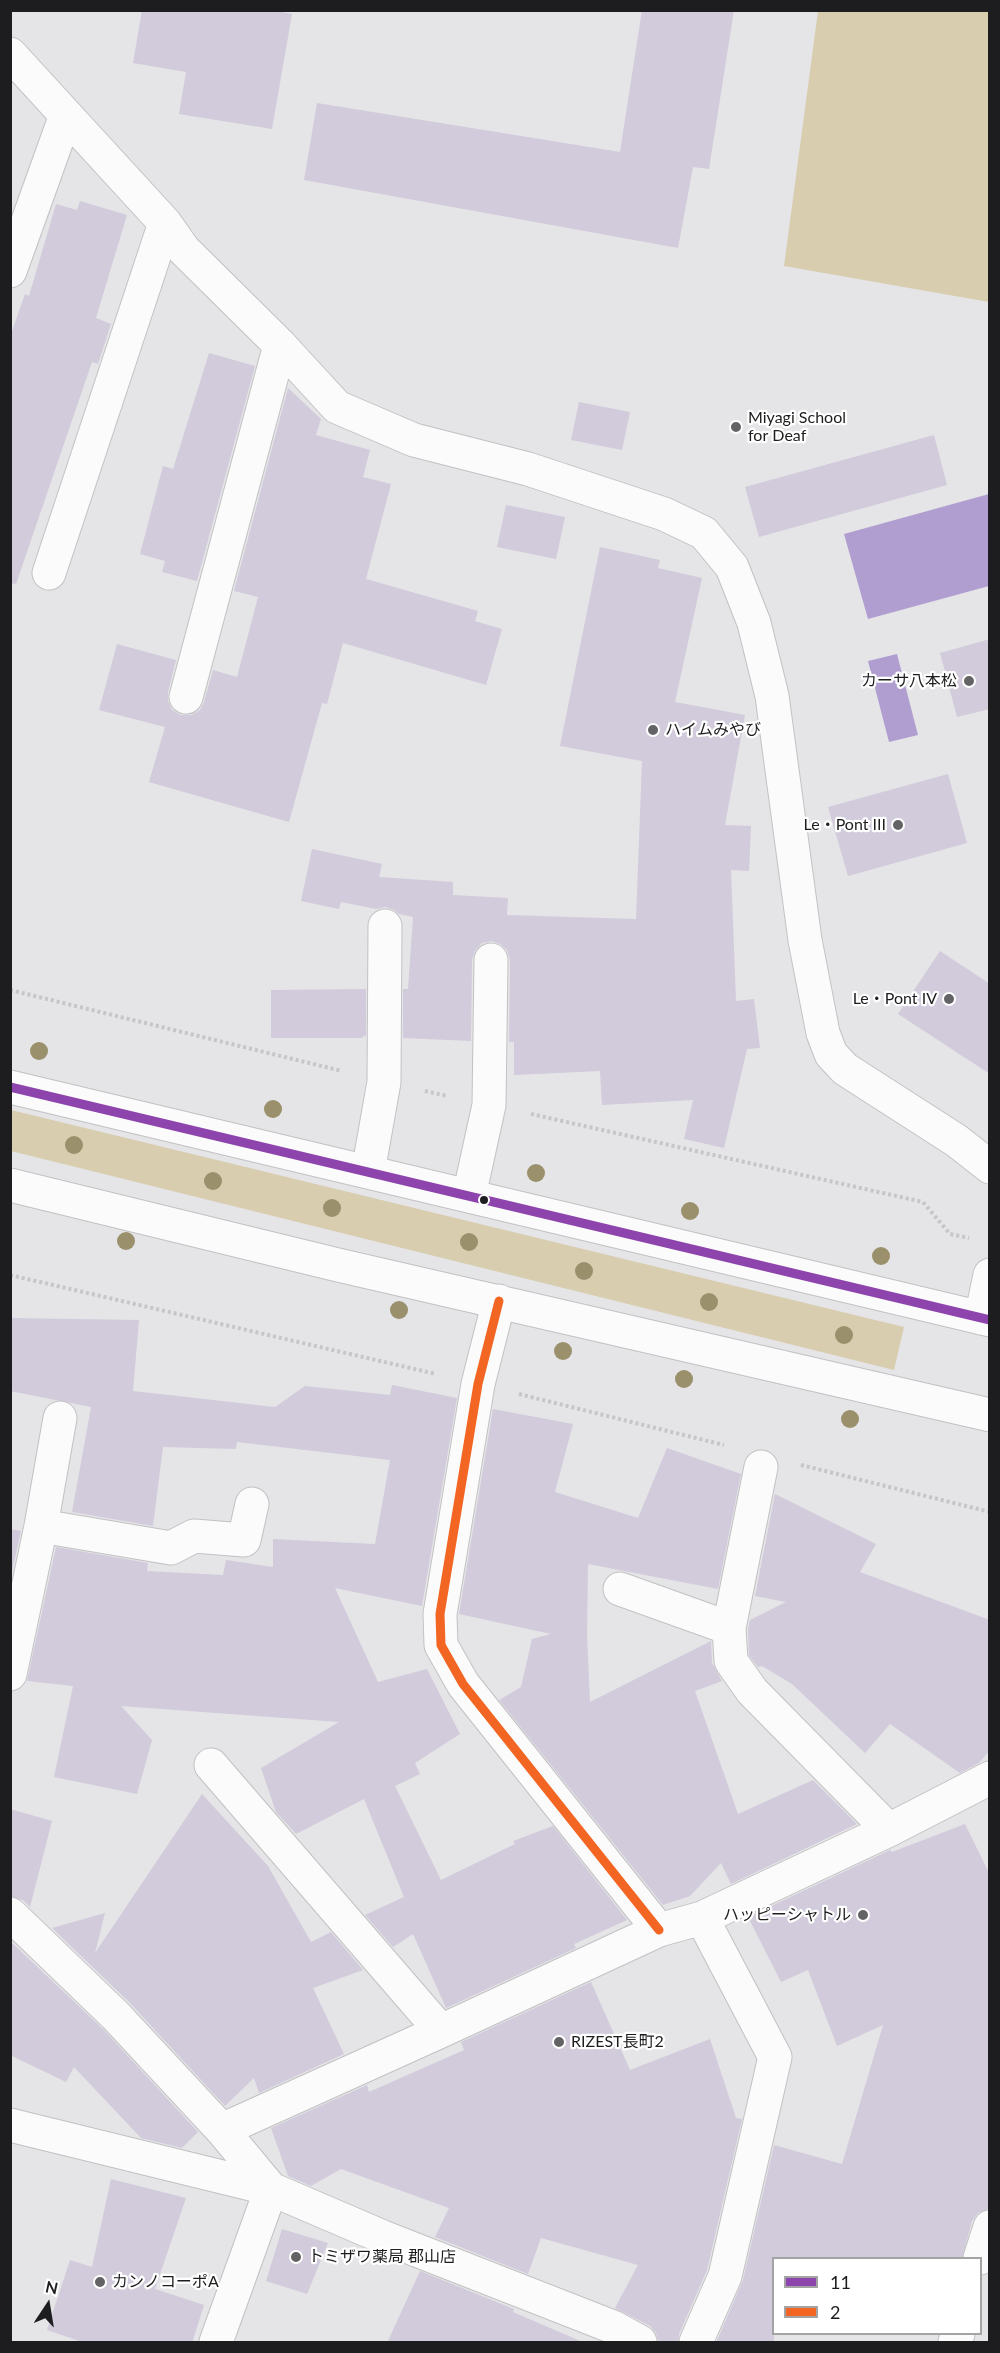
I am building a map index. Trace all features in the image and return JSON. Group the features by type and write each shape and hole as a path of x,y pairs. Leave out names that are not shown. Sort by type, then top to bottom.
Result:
{"street":[{"path":"10,54 165,223 184,250 280,345 338,407 414,440 528,469 664,514 704,533 732,567 754,622 772,696 805,940 823,1033 831,1054 845,1070 957,1141 990,1167"},
{"path":"10,271 66,115"},
{"path":"49,573 165,223"},
{"path":"186,697 280,345"},
{"path":"368,1172 384,1082 385,926"},
{"path":"469,1196 489,1105 491,960"},
{"path":"10,1087 985,1319 990,1275"},
{"path":"10,1185 327,1262 990,1415"},
{"path":"499,1301 476,1396 440,1614 441,1645 463,1684 659,1930"},
{"path":"10,1674 41,1526 60,1418"},
{"path":"761,1467 729,1628 731,1661 752,1691 889,1830"},
{"path":"41,1526 171,1548 194,1536 244,1540 252,1504"},
{"path":"620,1590 729,1628"},
{"path":"211,1765 441,2031"},
{"path":"222,2130 659,1930 702,1918 889,1830 990,1778"},
{"path":"10,1914 116,2016 222,2130 271,2189"},
{"path":"696,2343 725,2276 775,2057 702,1918"},
{"path":"10,2125 271,2189 383,2237 613,2327 640,2343"},
{"path":"216,2343 271,2189"},
{"path":"981,2257 990,2227"}],"shaded area":[{"path":"818,11 989,11 989,302 784,266"},
{"path":"989,494 989,586 868,619 844,534"},
{"path":"897,654 918,735 889,742 868,661"},
{"path":"11,1110 904,1327 894,1370 11,1151"}],"building":[{"path":"142,10 272,10 292,14 272,129 179,114 186,72 133,63"},
{"path":"642,10 734,10 709,169 693,167 678,248 304,180 317,103 620,152"},
{"path":"80,201 127,215 96,318 111,324 98,364 92,362 16,584 10,583 10,337 25,294 29,296 56,204 77,210"},
{"path":"209,353 255,366 197,581 162,572 165,561 140,554 163,466 173,469"},
{"path":"288,388 321,419 316,435 370,450 363,477 391,484 366,579 478,611 475,621 502,629 486,685 343,643 327,704 322,703 289,822 149,782 165,727 99,710 117,644 176,660 168,701 172,710 181,715 191,715 200,710 213,670 237,677 258,597 234,591"},
{"path":"579,402 630,412 622,450 571,440"},
{"path":"934,435 947,485 759,537 745,487"},
{"path":"506,505 565,517 556,559 497,547"},
{"path":"600,547 660,560 658,568 702,578 675,702 745,715 725,825 751,826 749,871 731,870 736,1001 754,999 760,1048 747,1049 724,1148 684,1139 693,1100 602,1105 600,1071 514,1075 514,1042 509,1042 510,960 507,950 492,941 482,943 475,951 472,960 471,1041 403,1038 403,989 408,989 413,917 399,914 386,907 376,909 341,902 339,909 301,901 312,849 382,864 379,877 453,882 453,895 508,898 507,915 636,919 642,761 560,746"},
{"name":"カーサ八本松","path":"990,639 990,709 957,717 940,653"},
{"name":"Le・Pont III","path":"948,774 967,843 848,876 828,807"},
{"name":"Le・Pont IV","path":"940,951 990,984 990,1074 898,1014"},
{"path":"366,989 366,1036 363,1038 271,1038 271,990"},
{"path":"10,1318 139,1320 133,1391 275,1407 305,1386 390,1395 392,1385 457,1398 422,1606 335,1588 378,1682 427,1669 460,1734 415,1763 420,1774 395,1786 441,1880 515,1844 513,1841 553,1826 627,1920 574,1944 576,1948 446,2008 413,1934 393,1947 365,1915 404,1897 364,1799 296,1834 276,1812 261,1768 339,1722 121,1706 152,1740 137,1794 54,1777 73,1686 27,1681 56,1547 148,1563 147,1571 223,1575 226,1560 273,1567 273,1539 375,1544 390,1460 237,1442 236,1449 163,1447 153,1526 72,1512 91,1407 10,1391"},
{"path":"493,1409 573,1424 555,1492 638,1518 667,1448 741,1474 718,1589 588,1564 587,1635 590,1702 711,1641 712,1663 722,1681 695,1691 738,1814 813,1780 857,1824 731,1884 721,1863 690,1896 663,1905 499,1700 521,1687 532,1639 551,1634 459,1614"},
{"path":"775,1494 876,1544 860,1572 990,1620 990,1750 979,1763 960,1773 890,1724 865,1753 792,1684 762,1666 758,1667 749,1655 750,1620 786,1602 755,1596"},
{"path":"10,1529 21,1531 10,1580"},
{"path":"202,1794 268,1866 311,1942 331,1932 363,1970 313,1988 344,2054 259,2093 254,2078 225,2106 130,2003 52,1928 105,1913 95,1953"},
{"path":"10,1809 52,1821 30,1907 23,1900 10,1896"},
{"path":"965,1824 990,1875 988,2209 978,2213 972,2221 963,2257 772,2257 772,2335 774,2335 774,2343 716,2343 743,2280 774,2145 842,2164 883,2025 837,2046 808,1970 781,1982 748,1917 890,1850 892,1852"},
{"path":"10,1941 103,2029 198,2132 182,2148 141,2138 74,2067 66,2082 10,2055"},
{"path":"591,1982 630,2070 710,2039 736,2118 742,2119 707,2270 679,2334 678,2343 659,2343 656,2333 650,2326 615,2308 638,2265 541,2238 528,2274 435,2237 449,2208 341,2169 311,2186 288,2176 271,2128 367,2085 369,2092 464,2050 461,2042"},
{"path":"111,2179 186,2198 155,2289 204,2305 192,2343 85,2343 47,2330 70,2260 92,2267"},
{"path":"282,2229 328,2243 307,2294 266,2281"},
{"path":"420,2271 514,2309 513,2312 585,2343 387,2343"}],"transit line":[{"name":"11","path":"10,1087 990,1320"},
{"name":"2","path":"499,1301 478,1384 440,1614 441,1645 463,1684 659,1930"}],"place":[{"name":"Miyagi School for Deaf","path":"736,427"},
{"name":"カーサ八本松","path":"969,681"},
{"name":"ハイムみやび","path":"653,730"},
{"name":"Le・Pont III","path":"898,825"},
{"name":"Le・Pont IV","path":"949,999"},
{"name":"ハッピーシャトル","path":"863,1915"},
{"name":"RIZEST長町2","path":"559,2042"},
{"name":"トミザワ薬局 郡山店","path":"296,2257"},
{"name":"カンノコーポA","path":"100,2282"}]}
